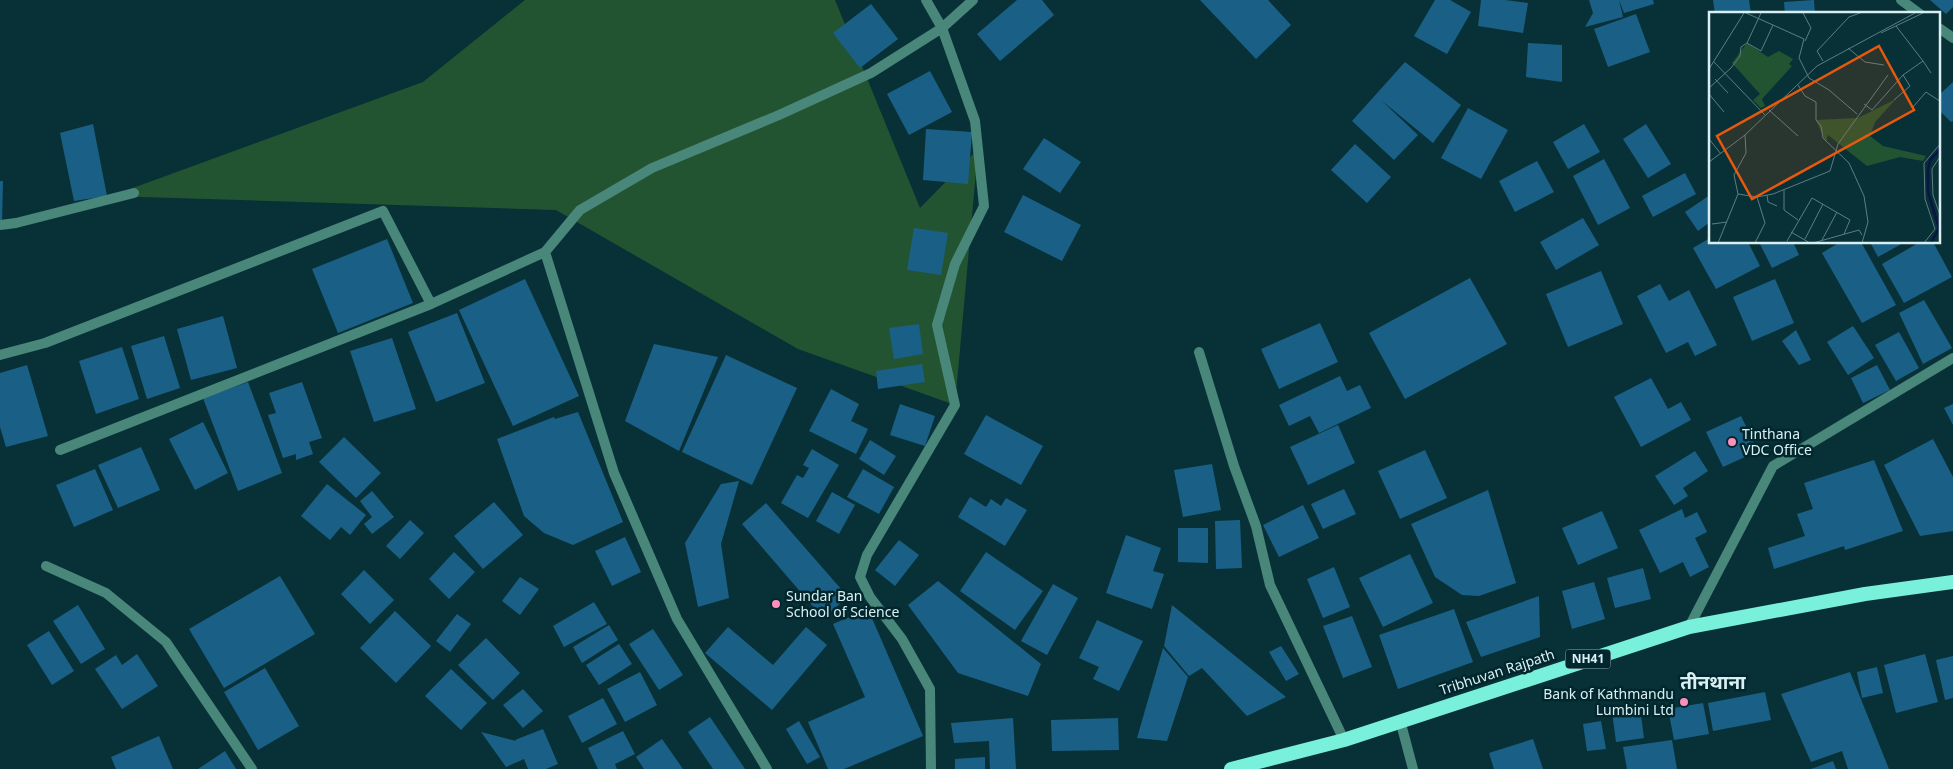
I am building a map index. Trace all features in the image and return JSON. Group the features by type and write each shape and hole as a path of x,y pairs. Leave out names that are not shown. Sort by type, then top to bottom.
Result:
{"highway":[{"name":"Tribhuvan Rajpath","path":"1230,769 1344,740 1400,720 1689,627 1865,594 1953,582"}],"street":[{"path":"926,0 942,28 975,121 984,206 955,264 937,325 955,405 912,482 867,555 860,576 870,597 902,639 930,689 931,769"},
{"path":"60,450 431,304 545,252 580,210 652,168 779,115 871,73 942,28 973,0"},
{"path":"1901,0 1917,12"},
{"path":"1940,29 1953,38"},
{"path":"0,225 16,223 134,193"},
{"path":"0,355 45,343 383,211 431,304"},
{"path":"545,252 614,473 677,619 767,769"},
{"path":"1199,352 1234,466 1256,526 1270,585 1344,740"},
{"path":"1689,627 1773,466 1953,358"},
{"path":"46,566 106,593 166,642 252,769"},
{"path":"1400,720 1413,769"}],"green space":[{"path":"525,0 835,0 920,208 978,149 955,405 798,349 556,210 111,196 423,82"}],"building":[{"path":"1017,0 1042,0 1054,15 1000,61 977,34"},
{"path":"1200,0 1268,0 1291,25 1256,59"},
{"path":"1435,0 1450,0 1471,12 1447,54 1414,36"},
{"path":"1481,0 1505,0 1528,3 1523,33 1478,26"},
{"path":"1589,0 1619,0 1623,17 1585,27 1593,13"},
{"path":"1619,0 1653,0 1654,4 1624,13"},
{"path":"1713,0 1749,0 1751,12 1715,12"},
{"path":"1814,0 1815,12 1785,12 1784,2"},
{"path":"1930,0 1953,0 1953,7 1946,14"},
{"path":"871,4 898,39 860,68 833,33"},
{"path":"1636,14 1650,52 1608,67 1594,29"},
{"path":"1528,43 1562,45 1562,82 1526,77"},
{"path":"1405,62 1461,105 1433,143 1381,100 1418,135 1394,160 1352,121"},
{"path":"930,71 952,112 909,135 887,94"},
{"path":"1953,82 1953,121 1951,122 1940,111 1940,94"},
{"path":"1468,108 1508,130 1481,179 1441,158"},
{"path":"93,124 107,196 74,201 60,133"},
{"path":"1584,124 1600,152 1568,169 1553,142"},
{"path":"1646,124 1671,164 1648,178 1623,139"},
{"path":"926,129 972,132 968,184 923,180"},
{"path":"1044,138 1081,162 1060,193 1023,169"},
{"path":"1355,144 1391,177 1367,203 1331,170"},
{"path":"1604,159 1630,208 1598,225 1573,176"},
{"path":"1537,161 1554,192 1515,212 1499,181"},
{"path":"1685,173 1696,194 1653,217 1642,196"},
{"path":"0,181 3,181 2,224 0,224"},
{"path":"1023,195 1081,225 1062,261 1004,232"},
{"path":"1709,196 1709,223 1698,231 1685,212"},
{"path":"1583,218 1599,245 1556,270 1540,242"},
{"path":"914,228 948,233 941,275 907,270"},
{"path":"387,239 413,303 338,333 312,269"},
{"path":"1709,239 1709,244 1749,244 1760,266 1716,289 1693,248"},
{"path":"1760,244 1794,244 1799,255 1772,268"},
{"path":"1837,244 1862,244 1896,305 1862,323 1822,253"},
{"path":"1871,244 1901,244 1878,257"},
{"path":"1917,244 1934,244 1952,277 1904,303 1882,264"},
{"path":"1601,271 1623,324 1568,347 1546,294"},
{"path":"1470,278 1507,344 1405,399 1369,333"},
{"path":"525,279 579,396 513,426 459,310"},
{"path":"1775,279 1794,323 1752,341 1733,297"},
{"path":"1660,284 1669,301 1689,290 1717,345 1695,356 1688,342 1666,353 1637,296"},
{"path":"1924,300 1952,348 1923,364 1899,313"},
{"path":"457,313 485,383 436,402 408,332"},
{"path":"223,316 237,368 191,380 177,329"},
{"path":"1320,323 1338,362 1279,389 1261,349"},
{"path":"919,324 923,354 894,359 889,328"},
{"path":"1853,326 1874,358 1848,375 1827,342"},
{"path":"1796,330 1811,360 1799,365 1782,341"},
{"path":"1899,332 1919,368 1896,381 1875,345"},
{"path":"164,336 180,388 147,399 131,346"},
{"path":"392,338 416,409 374,422 350,351"},
{"path":"654,344 718,357 679,451 625,421"},
{"path":"122,347 139,399 96,414 79,361"},
{"path":"726,355 797,388 752,485 682,452"},
{"path":"922,364 925,382 878,389 876,371"},
{"path":"27,365 48,436 6,447 0,427 0,373"},
{"path":"1877,365 1890,390 1863,403 1851,378"},
{"path":"1340,376 1347,391 1360,385 1371,408 1319,433 1310,416 1289,426 1279,405"},
{"path":"1651,378 1668,409 1681,402 1691,420 1641,447 1614,397"},
{"path":"248,382 282,473 238,491 203,398"},
{"path":"302,382 322,438 309,442 313,454 296,460 296,454 283,458 268,415 276,413 269,393"},
{"path":"831,389 859,404 851,421 868,429 856,454 809,431"},
{"path":"900,404 935,416 925,446 890,435"},
{"path":"1953,404 1953,425 1944,408"},
{"path":"578,412 623,522 573,545 544,533 524,516 497,439 554,417 555,419"},
{"path":"986,415 1043,446 1021,485 964,454"},
{"name":"Tinthana VDC Office","path":"1741,416 1758,451 1723,467 1706,432"},
{"path":"203,422 228,473 195,490 169,439"},
{"path":"1338,425 1355,463 1308,485 1290,447"},
{"path":"344,437 381,473 356,498 319,462"},
{"path":"1933,439 1953,477 1953,531 1920,536 1884,465"},
{"path":"870,440 896,456 884,475 859,459"},
{"path":"141,447 160,490 118,508 98,465"},
{"path":"812,449 839,465 808,518 781,503 797,475 803,478 809,468 803,465"},
{"path":"1425,450 1447,498 1400,519 1378,471"},
{"path":"1695,451 1708,471 1683,488 1688,496 1674,505 1655,476"},
{"path":"1874,460 1903,531 1845,550 1844,546 1774,569 1768,548 1805,536 1797,514 1813,509 1804,483"},
{"path":"1212,464 1221,510 1183,517 1174,470"},
{"path":"95,469 113,510 74,527 56,485"},
{"path":"863,469 894,487 879,514 847,497"},
{"path":"739,481 721,544 729,598 698,607 685,543 721,484"},
{"path":"327,484 366,515 350,535 341,527 330,540 301,516"},
{"path":"1344,489 1356,514 1323,529 1311,504"},
{"path":"1488,490 1516,583 1479,596 1462,595 1435,577 1411,524"},
{"path":"372,491 394,517 372,534 364,524 372,517 360,501"},
{"path":"832,492 855,505 839,534 816,521"},
{"path":"970,497 986,507 991,499 1001,506 1006,498 1027,510 1005,546 958,517"},
{"path":"494,502 523,535 483,569 454,536"},
{"path":"766,503 848,597 823,618 742,524"},
{"path":"1303,505 1319,538 1279,557 1263,525"},
{"path":"1682,509 1685,518 1697,512 1707,532 1695,538 1709,567 1690,577 1683,562 1660,573 1639,530"},
{"path":"1602,511 1618,548 1578,565 1562,528"},
{"path":"410,520 424,533 400,559 386,546"},
{"path":"1240,520 1242,568 1216,569 1215,521"},
{"path":"1178,528 1208,528 1208,563 1178,562"},
{"path":"1126,535 1161,548 1153,571 1164,574 1152,609 1106,593"},
{"path":"625,537 641,572 612,586 595,551"},
{"path":"899,540 919,555 895,586 875,570"},
{"path":"454,552 475,572 449,599 429,579"},
{"path":"986,552 1043,591 1015,630 960,591"},
{"path":"1410,554 1433,603 1383,627 1359,578"},
{"path":"1334,567 1350,607 1323,618 1307,579"},
{"path":"1643,568 1651,599 1615,608 1607,578"},
{"path":"364,570 394,600 370,624 341,594"},
{"path":"280,576 315,634 224,688 189,629"},
{"path":"520,577 539,589 520,615 502,601"},
{"path":"938,581 1041,664 1028,696 958,673 908,605"},
{"path":"1594,582 1605,619 1572,629 1562,591"},
{"path":"1053,584 1078,598 1047,655 1021,641"},
{"path":"1539,596 1540,637 1481,657 1466,622"},
{"path":"594,602 607,624 564,647 553,626"},
{"path":"78,605 105,649 81,664 53,621"},
{"path":"1172,605 1286,697 1247,716 1202,668 1189,676 1164,646"},
{"path":"868,609 923,736 844,769 828,769 808,722 865,697 833,624"},
{"path":"1454,609 1473,662 1398,689 1379,635"},
{"path":"395,611 431,646 396,683 360,648"},
{"path":"457,614 471,624 450,652 436,641"},
{"path":"1352,616 1372,667 1343,678 1323,626"},
{"path":"1097,620 1143,641 1119,691 1093,679 1099,667 1079,658"},
{"path":"609,625 618,640 582,663 573,647"},
{"path":"728,627 773,665 806,627 827,645 772,710 705,653"},
{"path":"653,629 683,675 659,690 629,644"},
{"path":"49,631 74,671 52,685 27,645"},
{"path":"486,638 520,673 493,700 458,665"},
{"path":"619,644 632,664 599,685 586,665"},
{"path":"1281,646 1299,674 1286,681 1269,652"},
{"path":"1163,648 1188,677 1167,741 1137,738"},
{"path":"137,654 158,686 122,709 95,669 116,655 122,665"},
{"path":"1925,654 1938,702 1896,713 1884,665"},
{"path":"1953,656 1953,698 1945,700 1936,660"},
{"path":"1877,667 1883,693 1862,698 1857,672"},
{"path":"265,668 299,726 258,750 224,692"},
{"path":"451,669 487,703 461,730 425,696"},
{"path":"640,672 657,705 625,722 607,689"},
{"path":"1850,672 1889,769 1848,769 1842,751 1811,762 1781,694"},
{"path":"523,689 543,711 523,728 503,705"},
{"path":"1765,692 1771,720 1713,731 1708,703"},
{"path":"603,698 617,724 582,743 568,716"},
{"path":"1703,703 1709,734 1674,740 1668,709"},
{"path":"1640,708 1644,738 1616,742 1612,712"},
{"path":"710,717 745,769 713,769 688,732"},
{"path":"1013,718 1016,769 990,769 989,741 954,743 951,723"},
{"path":"1118,718 1119,750 1052,751 1051,720"},
{"path":"799,721 820,757 807,764 786,729"},
{"path":"1601,721 1606,749 1587,751 1583,724"},
{"path":"543,729 558,764 546,769 528,769 524,759 506,767 481,732 516,741"},
{"path":"623,731 635,754 615,764 617,769 598,769 588,748"},
{"path":"159,736 173,769 116,769 111,757"},
{"path":"662,739 683,769 644,769 636,757"},
{"path":"1533,739 1543,769 1494,769 1489,753"},
{"path":"1672,740 1677,769 1627,769 1623,747"},
{"path":"225,751 236,769 198,769"},
{"path":"985,757 985,769 955,769 955,759"},
{"path":"1833,761 1836,769 1811,769"}],"place":[{"name":"Tinthana VDC Office","path":"1732,442"},
{"name":"Sundar Ban School of Science","path":"776,604"},
{"name":"Bank of Kathmandu Lumbini Ltd","path":"1684,702"}],"district":[{"name":"तीनथाना","path":"1713,682"}]}
